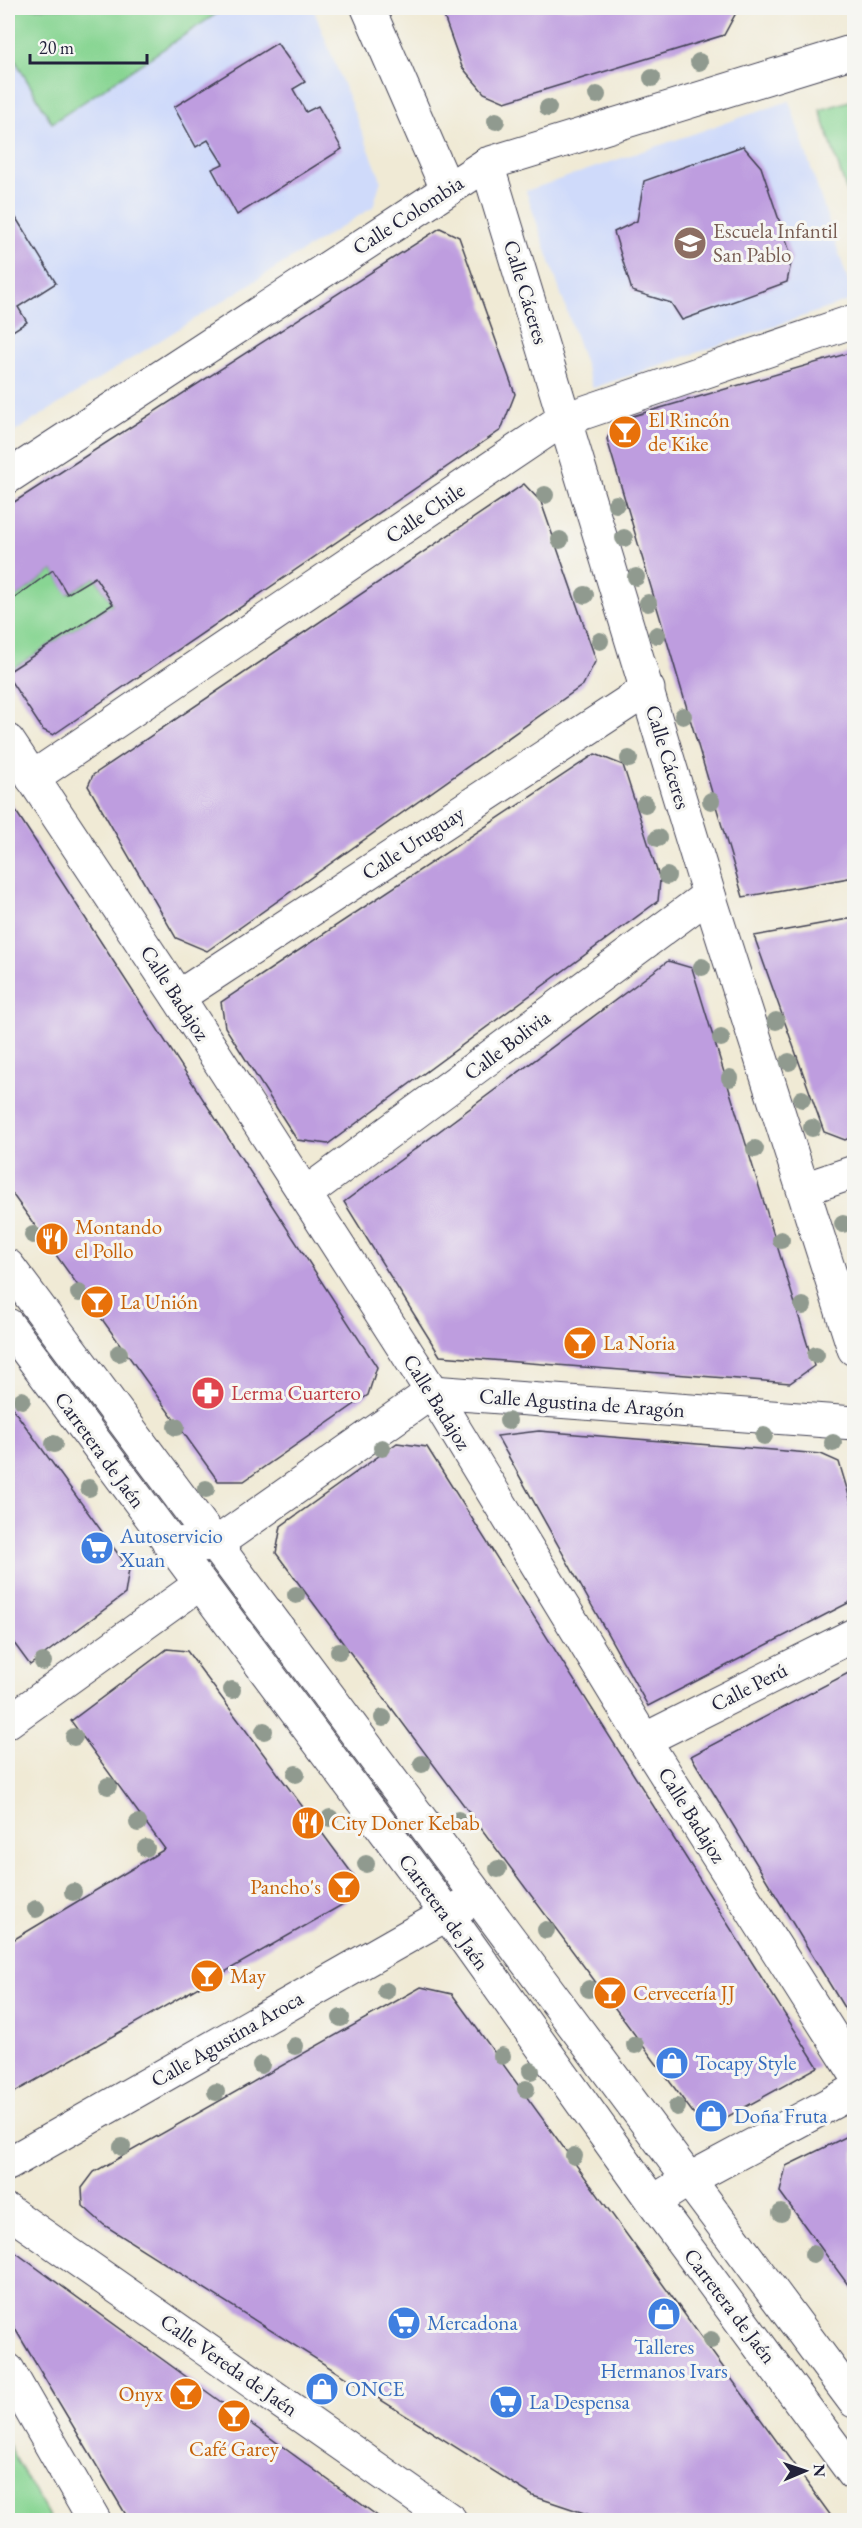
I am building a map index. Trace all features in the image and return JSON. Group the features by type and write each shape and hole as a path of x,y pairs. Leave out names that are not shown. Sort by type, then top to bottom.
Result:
{"street":[{"path":"368,8 447,189"},
{"name":"Calle Colombia","path":"8,477 487,164 855,51"},
{"name":"Calle Cáceres","path":"487,164 710,895 855,1349"},
{"name":"Calle Chile","path":"32,778 564,418 855,321"},
{"name":"Calle Uruguay","path":"178,997 648,689"},
{"name":"Calle Badajoz","path":"8,741 178,997 432,1392 644,1740 855,2071"},
{"name":"Calle Bolivia","path":"305,1194 710,895"},
{"path":"804,1189 855,1172"},
{"name":"Carretera de Jaén","path":"8,1266 687,2180 855,2401"},
{"name":"Carretera de Jaén","path":"8,1325 447,1914 653,2202 855,2474"},
{"path":"169,1544 214,1545 432,1392"},
{"name":"Calle Agustina de Aragón","path":"432,1392 855,1423"},
{"path":"8,1722 200,1584"},
{"name":"Calle Perú","path":"644,1740 855,1635"},
{"name":"Calle Agustina Aroca","path":"8,2164 477,1897"},
{"path":"653,2202 687,2180 855,2091"},
{"name":"Calle Vereda de Jaén","path":"8,2211 450,2520"},
{"path":"8,2370 94,2520"}],"shaded area":[{"path":"8,8 313,8 381,180 373,207 8,436"},
{"name":"Escuela Infantil San Pablo","path":"789,101 854,299 593,388 526,191"}],"green space":[{"path":"8,8 225,8 52,123 8,48"},
{"path":"849,101 854,106 854,214 820,110"},
{"path":"53,570 68,594 95,577 113,604 8,672 8,603"},
{"path":"8,2445 51,2520 8,2520"}],"building":[{"path":"441,8 738,9 724,35 505,102 484,93 462,67"},
{"path":"277,43 305,82 293,89 306,112 318,106 342,149 237,215 212,169 223,164 208,140 196,147 174,107"},
{"path":"743,146 761,167 792,258 787,282 682,320 671,303 632,291 614,232 637,221 644,181"},
{"path":"8,205 56,283 18,307 27,322 8,334"},
{"path":"440,228 459,237 515,394 501,430 53,735 43,730 8,677 8,672 113,604 95,577 67,594 53,570 8,603 8,506"},
{"path":"849,353 854,356 854,877 743,897 607,439 616,421"},
{"path":"524,484 541,502 596,660 583,685 207,951 176,938 88,786 93,775"},
{"path":"595,754 623,765 660,880 658,901 328,1144 297,1140 225,1027 221,1002"},
{"path":"8,799 377,1367 368,1395 244,1481 218,1481 8,1188"},
{"path":"854,918 854,1136 845,1140 824,1132 754,936"},
{"path":"668,961 692,968 814,1366 790,1383 440,1356 344,1202"},
{"path":"8,1402 129,1569 125,1594 30,1665 8,1635"},
{"path":"539,1431 821,1454 839,1462 854,1512 854,1600 648,1706 497,1436"},
{"path":"397,1443 427,1447 818,2067 705,2129 276,1553 281,1526"},
{"path":"167,1649 187,1651 354,1876 347,1902 8,2096 8,1943 165,1849 71,1721"},
{"path":"854,1670 854,2024 691,1756"},
{"path":"421,1987 452,1994 834,2520 605,2520 533,2496 104,2225 83,2206 82,2188 94,2172"},
{"path":"854,2133 854,2293 780,2192 786,2166"},
{"path":"8,2247 383,2520 129,2520 8,2317"}],"place":[{"name":"Escuela Infantil San Pablo","path":"690,243"},
{"name":"El Rincón de Kike","path":"625,432"},
{"name":"Montando el Pollo","path":"52,1239"},
{"name":"La Unión","path":"97,1302"},
{"name":"La Noria","path":"580,1343"},
{"name":"Lerma Cuartero","path":"208,1393"},
{"name":"Autoservicio Xuan","path":"97,1548"},
{"name":"City Doner Kebab","path":"308,1823"},
{"name":"Pancho's","path":"344,1887"},
{"name":"May","path":"207,1976"},
{"name":"Cervecería JJ","path":"610,1993"},
{"name":"Tocapy Style","path":"672,2063"},
{"name":"Doña Fruta","path":"711,2116"},
{"name":"Talleres Hermanos Ivars","path":"664,2314"},
{"name":"Mercadona","path":"404,2323"},
{"name":"ONCE","path":"322,2389"},
{"name":"Onyx","path":"186,2394"},
{"name":"La Despensa","path":"506,2402"},
{"name":"Café Garey","path":"234,2416"}]}
